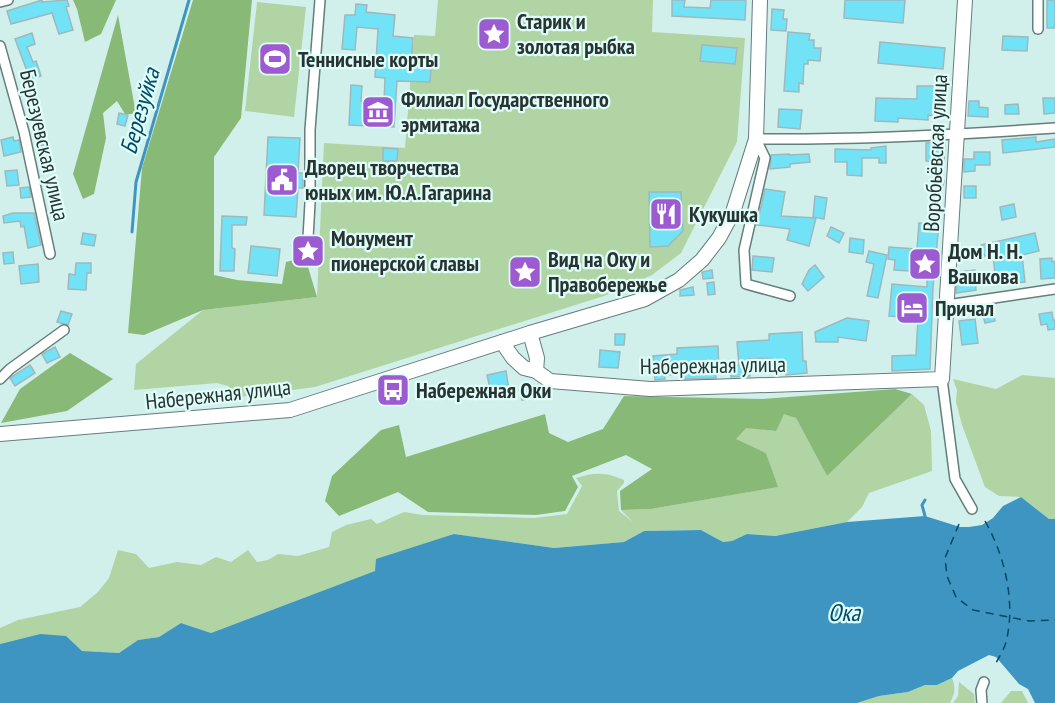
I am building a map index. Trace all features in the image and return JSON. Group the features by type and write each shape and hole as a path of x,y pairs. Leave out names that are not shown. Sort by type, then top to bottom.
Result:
{"main road":[{"name":"Набережная улица","path":"0,434 291,410 530,333 645,299 679,280 702,260 719,238 733,213 756,139 760,0"},
{"name":"Воробьёвская улица","path":"942,379 965,0"},
{"path":"530,333 537,358 536,371"},
{"name":"Набережная улица","path":"502,342 513,358 524,368 536,371 550,381 650,389 942,379"}],"street":[{"path":"0,2 8,0"},
{"path":"308,238 310,130 320,0"},
{"path":"1038,0 1038,29"},
{"name":"Березуевская улица","path":"0,46 24,132 50,254"},
{"path":"790,296 746,284 744,250 765,158 756,139 828,140 957,135 1055,128"},
{"path":"947,305 1055,289"},
{"path":"0,379 10,369 64,330"},
{"path":"942,379 956,479 972,509"},
{"path":"982,703 981,690 984,682"}],"green space":[{"path":"73,0 116,0 101,34 85,42"},
{"path":"193,0 252,0 241,118 214,157 214,275 237,280 282,284 286,262 305,257 317,297 203,310 144,335 128,333 142,168"},
{"path":"438,0 653,0 652,32 745,38 737,142 681,253 652,275 604,296 315,387 240,397 228,386 217,383 134,390 136,364 203,310 317,297 324,143 405,148 414,35 435,36"},
{"name":"Теннисные корты","path":"257,2 306,7 294,117 245,111"},
{"path":"118,15 136,114 125,114 117,101 103,113 106,138 94,194 83,199 73,174"},
{"path":"70,353 113,379 67,411 1,423 20,389"},
{"path":"1022,375 1055,378 1055,519 1049,519 1021,497 999,496 985,487 956,402 957,390 953,379 996,389"},
{"path":"895,389 912,394 827,476 796,418 784,414 776,431 746,428 736,439 766,453 778,487 651,509 621,510 620,491 652,469 626,455 572,476 578,487 565,511 536,515 428,512 398,492 339,516 325,501 332,476 381,430 399,425 406,457 545,414 549,433 568,442 603,429 624,396 762,399"},
{"path":"912,394 924,405 931,431 932,471 869,493 862,507 847,522 775,536 747,534 732,541 723,542 701,530 644,531 624,542 554,548 454,534 376,571 211,633 181,623 159,637 138,640 119,653 82,651 40,634 0,644 0,628 18,620 80,607 98,592 109,578 118,550 136,554 149,568 177,562 201,565 216,557 231,562 248,550 257,562 268,560 278,554 298,556 329,547 332,532 346,525 371,519 377,524 404,512 423,515 534,518 567,514 582,486 576,478 595,474 612,475 624,480 617,491 619,511 633,522 621,510 651,509 777,487 766,453 735,439 746,427 775,431 784,413 796,418 827,476"},
{"path":"952,678 954,690 950,703 857,703 879,696 908,692 925,685 937,685"},
{"path":"959,682 974,694 975,703 953,703 958,696"},
{"path":"1011,691 1022,691 1028,703 1001,703"}],"water":[{"name":"Ока","path":"1021,497 1049,519 1055,519 1055,703 1035,703 1028,689 1019,684 996,657 989,655 937,685 925,685 908,692 879,696 857,703 0,703 0,644 40,634 66,636 82,651 119,653 138,640 159,637 181,623 211,633 375,571 376,559 454,534 554,548 624,542 644,531 701,530 723,542 732,541 747,534 775,536 847,522 925,516 960,527 969,527 982,525 993,518 1003,506"}],"building":[{"path":"42,0 42,2 67,0 69,6 66,7 73,30 59,34 52,13 11,24 7,11"},
{"path":"672,0 685,0 684,7 710,8 711,0 746,0 745,20 672,16"},
{"path":"845,0 905,0 903,23 844,18"},
{"path":"1047,0 1055,0 1055,28 1047,28"},
{"path":"356,4 367,5 366,12 395,15 393,36 413,38 411,66 431,67 430,82 397,81 394,127 349,125 351,85 362,86 361,101 384,102 385,78 375,77 378,29 357,27 355,50 342,49 345,15 355,15"},
{"path":"772,9 784,10 783,19 787,19 786,31 771,30"},
{"path":"788,32 810,34 809,40 814,40 814,48 821,48 820,61 808,60 808,64 804,64 803,84 799,83 799,92 784,91"},
{"path":"32,33 35,44 27,47 33,62 36,61 41,76 30,79 15,39"},
{"path":"1003,36 1028,37 1027,51 1002,50"},
{"path":"880,42 945,48 943,69 878,63"},
{"path":"702,45 737,48 735,64 700,61"},
{"path":"917,86 938,86 937,112 933,111 933,116 928,115 928,120 898,118 898,122 875,121 876,98 917,99"},
{"path":"1043,98 1055,98 1055,113 1044,114"},
{"path":"969,101 979,101 979,107 988,108 988,117 968,116"},
{"path":"37,103 42,119 33,122 28,106"},
{"path":"1018,104 1019,114 1005,114 1005,105"},
{"path":"779,109 802,110 800,129 778,127"},
{"path":"119,113 128,115 125,126 117,124"},
{"path":"13,137 14,141 19,140 21,152 4,156 1,140"},
{"name":"Дворец творчества юных им. Ю.А.Гагарина","path":"268,137 300,138 298,173 303,173 303,188 298,188 296,217 264,215"},
{"path":"1036,137 1036,142 1055,139 1055,147 1003,153 1002,140"},
{"path":"945,142 944,162 926,161 926,143"},
{"path":"46,144 51,160 42,163 37,146"},
{"path":"886,146 886,163 879,163 879,158 862,158 862,176 847,175 847,162 835,162 835,149 871,150 871,148"},
{"path":"383,148 398,149 397,161 383,161"},
{"path":"974,152 990,152 990,165 975,165 975,171 964,172 964,159 974,159"},
{"path":"809,154 810,162 770,169 771,155"},
{"path":"17,170 19,185 7,186 5,171"},
{"path":"930,179 944,181 942,191 929,190"},
{"path":"964,186 976,186 976,198 964,198"},
{"path":"29,187 31,197 21,198 20,188"},
{"path":"765,189 785,192 781,216 816,218 809,246 787,240 790,229 757,225"},
{"name":"Кукушка","path":"649,192 681,192 683,231 668,246 650,247"},
{"path":"815,196 827,198 824,219 813,217"},
{"path":"1014,204 1016,217 1002,220 1000,207"},
{"path":"13,213 34,213 41,245 28,248 24,226 21,227 20,221 4,223 3,216"},
{"path":"222,216 247,217 246,225 232,225 232,248 235,249 234,271 220,271"},
{"path":"919,223 939,224 933,287 930,369 892,371 892,356 916,355 918,318 889,316 892,284 927,287 927,272 894,270 895,260 888,259 889,247 917,249"},
{"path":"831,227 844,233 839,243 827,236"},
{"path":"83,233 96,235 94,246 81,244"},
{"path":"1035,233 1039,251 1022,255 1025,282 996,285 993,254 984,256 981,245"},
{"path":"850,238 864,240 863,254 849,252"},
{"path":"251,246 280,249 277,276 248,273"},
{"path":"869,251 887,255 878,298 867,296 874,264 866,262"},
{"path":"13,252 14,263 4,264 3,253"},
{"path":"753,256 774,258 772,272 752,270"},
{"path":"1052,258 1052,262 1055,261 1055,278 1041,279 1040,259"},
{"path":"76,263 91,263 91,273 87,273 86,290 68,289 69,274 75,275"},
{"path":"38,264 39,282 21,284 19,266"},
{"path":"815,265 824,277 808,291 802,284 809,270"},
{"path":"712,270 713,278 703,279 702,272"},
{"path":"975,270 976,290 956,293 958,272"},
{"path":"714,282 715,294 708,295 707,283"},
{"path":"693,287 694,295 680,296 680,290"},
{"path":"993,309 995,321 985,323 982,311"},
{"path":"61,311 72,314 68,325 57,322"},
{"path":"1052,312 1055,329 1048,330 1047,324 1041,325 1039,314"},
{"path":"847,318 869,321 866,341 838,337 838,342 816,342 815,332"},
{"path":"975,319 978,343 962,345 959,321"},
{"path":"802,332 803,361 806,361 807,373 786,375 785,362 771,363 770,358 749,359 750,376 731,377 730,365 739,365 737,342 769,340 769,334"},
{"path":"615,334 625,334 624,345 615,345"},
{"path":"718,346 719,371 716,372 716,378 682,379 682,374 665,375 665,379 655,380 653,356 677,354 677,348"},
{"path":"55,347 60,357 47,363 42,354"},
{"path":"600,350 620,352 618,368 599,367"},
{"path":"30,365 35,373 15,386 10,378"},
{"path":"506,371 509,390 491,393 487,375"},
{"path":"529,388 531,398 522,400 519,390"}],"waterway":[{"name":"Березуйка","path":"132,232 136,182 189,0"},
{"path":"925,500 922,505 925,516"}],"ferry route":[{"path":"985,521 1003,564 1009,596 1009,627 1003,651 996,663"},
{"path":"959,524 945,558 947,576 956,597 973,610 1029,621 1055,620"}],"place":[{"name":"Старик и золотая рыбка","path":"494,34"},
{"name":"Теннисные корты","path":"275,59"},
{"name":"Филиал Государственного эрмитажа","path":"378,112"},
{"name":"Дворец творчества юных им. Ю.А.Гагарина","path":"282,180"},
{"name":"Кукушка","path":"666,214"},
{"name":"Монумент пионерской славы","path":"308,251"},
{"name":"Дом Н. Н. Вашкова","path":"925,264"},
{"name":"Вид на Оку и Правобережье","path":"525,272"},
{"name":"Причал","path":"912,308"},
{"name":"Набережная Оки","path":"393,390"}]}
